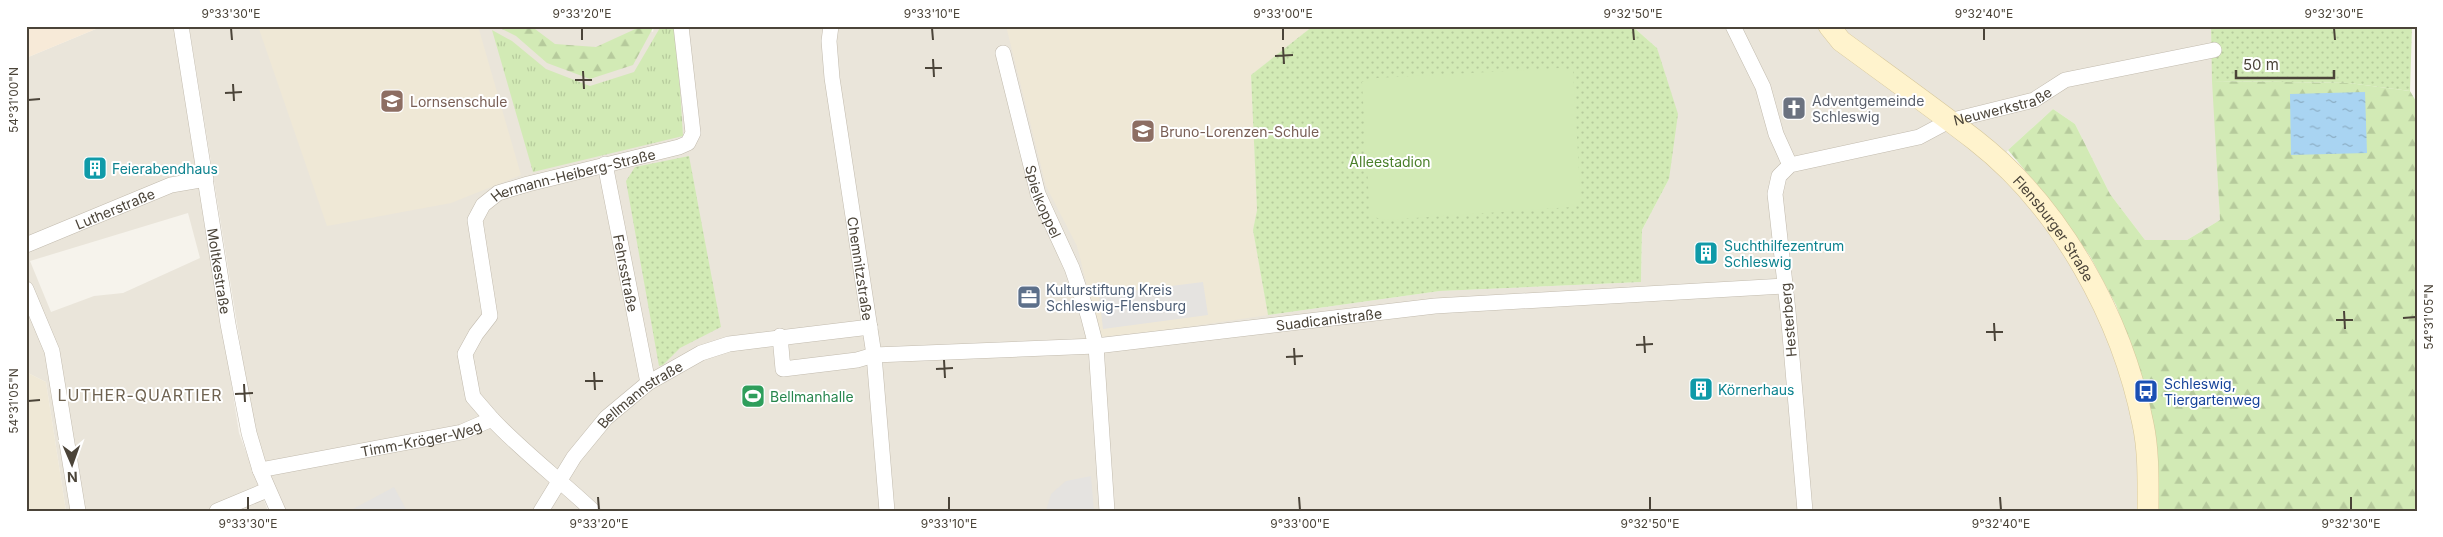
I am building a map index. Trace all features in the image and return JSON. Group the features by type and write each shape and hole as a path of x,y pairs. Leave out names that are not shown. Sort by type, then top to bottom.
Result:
{"street":[{"name":"Moltkestraße","path":"181,26 228,324 249,433 267,490 278,511"},
{"name":"Hermann-Heiberg-Straße","path":"492,419 473,397 465,354 476,334 490,316 475,220 483,205 498,193 605,164 679,147 688,143 692,133 681,26"},
{"name":"Chemnitzstraße","path":"830,26 829,41 832,78 874,355 887,511"},
{"path":"1733,26 1763,86 1776,134 1790,165"},
{"name":"Flensburger Straße","path":"1829,26 1841,41 1976,140 2035,198 2090,277 2108,314 2140,410 2147,458 2148,511"},
{"name":"Neuwerkstraße","path":"1790,165 1919,137 1949,122 2034,100 2065,80 2214,50"},
{"name":"Spielkoppel","path":"1003,53 1038,194 1072,268 1096,346 1107,511"},
{"name":"Fehrsstraße","path":"605,164 648,383"},
{"name":"Hesterberg","path":"1790,165 1779,176 1775,194 1805,511"},
{"name":"Lutherstraße","path":"26,245 171,186 206,179"},
{"name":"Suadicanistraße","path":"874,355 1096,346 1435,306 1785,286"},
{"path":"26,289 52,351 78,511"},
{"name":"Bellmannstraße","path":"541,511 559,479 606,418 648,383 708,350 729,344 780,336 870,327"},
{"path":"780,336 783,369 858,360 874,355"},
{"name":"Timm-Kröger-Weg","path":"260,470 462,432 492,419 516,445 559,479 592,511"},
{"path":"217,511 267,490"}],"shaded area":[{"path":"26,26 103,26 26,58"},
{"path":"103,26 176,26 239,433 268,511 66,511 46,382 26,372 26,58","holes":["188,213 200,258 123,293 94,296 51,312 30,261"]},
{"path":"189,26 642,26 653,32 654,26 1313,26 1251,75 1257,210 1253,230 1268,315 1440,291 1641,282 1642,230 1669,179 1657,48 1632,26 2211,26 2220,220 2187,240 2145,240 2110,194 2075,124 2053,109 2008,150 1993,169 2048,227 2091,290 2135,415 2141,511 286,511 276,496 254,429"},
{"name":"Lornsenschule","path":"258,26 478,26 521,175 451,203 327,226"},
{"name":"Bruno-Lorenzen-Schule","path":"1006,26 1313,26 1251,75 1257,210 1253,230 1268,315 1174,329 1100,337 1077,246 1046,186"},
{"path":"1203,282 1208,315 1103,329 1099,295"},
{"path":"26,372 46,382 66,511 26,511"},
{"path":"1091,476 1094,511 1046,511 1051,494 1066,481"},
{"path":"394,487 407,511 351,511 351,510"}],"green space":[{"path":"496,26 531,26 555,44 596,47 642,26 654,26 633,65 590,79 547,63 516,36"},
{"path":"661,26 676,26 683,136 533,172 492,30 512,41 546,69 590,86 634,72"},
{"name":"Alleestadion","path":"1313,26 1632,26 1657,48 1678,114 1669,179 1642,230 1641,282 1440,291 1268,315 1253,230 1257,210 1251,75"},
{"path":"2211,26 2412,26 2410,91 2349,83 2212,81"},
{"path":"1561,68 1573,71 1581,204 1572,207 1385,220 1370,216 1362,82 1377,78"},
{"path":"2212,81 2349,83 2410,91 2417,103 2417,511 2156,511 2154,436 2148,393 2116,305 2090,256 2040,188 2008,150 2053,109 2075,124 2110,194 2145,240 2187,240 2220,220"},
{"path":"689,156 721,327 680,348 663,365 659,366 626,181 635,167"}],"water":[{"path":"2365,92 2367,153 2291,155 2290,94"}],"place":[{"name":"Lornsenschule","path":"392,101"},
{"name":"Adventgemeinde Schleswig","path":"1794,108"},
{"name":"Bruno-Lorenzen-Schule","path":"1143,131"},
{"name":"Feierabendhaus","path":"95,168"},
{"name":"Suchthilfezentrum Schleswig","path":"1706,253"},
{"name":"Kulturstiftung Kreis Schleswig-Flensburg","path":"1029,297"},
{"name":"Körnerhaus","path":"1701,389"},
{"name":"Schleswig, Tiergartenweg","path":"2146,391"},
{"name":"Bellmanhalle","path":"753,396"}],"district":[{"name":"LUTHER-QUARTIER","path":"140,395"}]}
